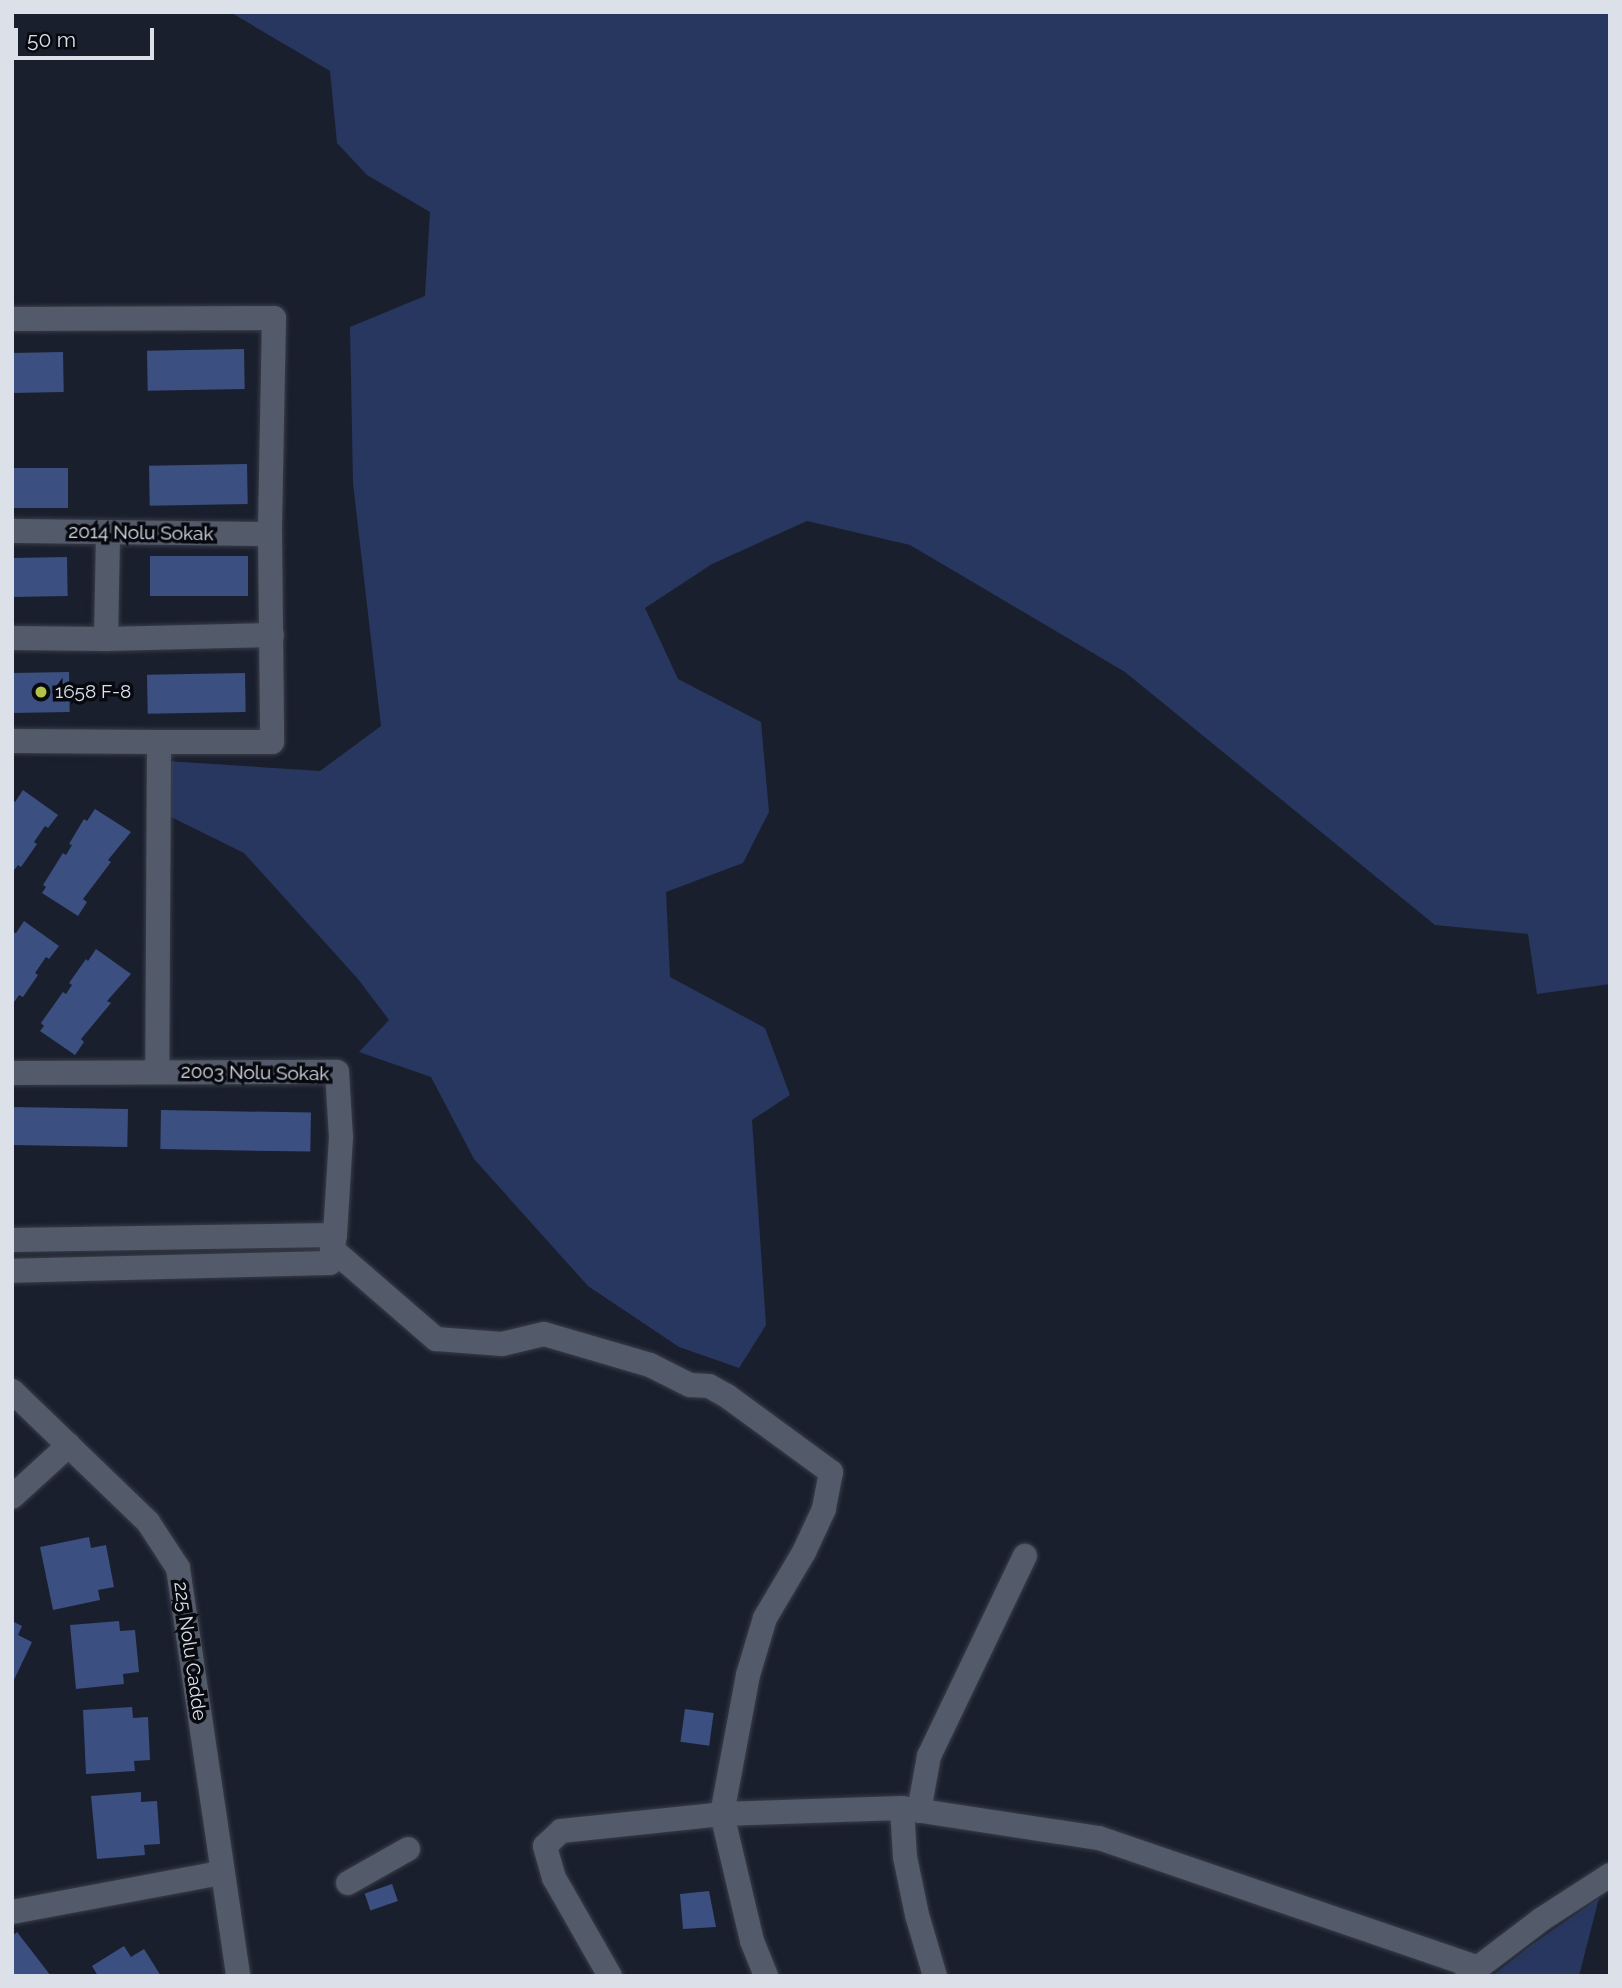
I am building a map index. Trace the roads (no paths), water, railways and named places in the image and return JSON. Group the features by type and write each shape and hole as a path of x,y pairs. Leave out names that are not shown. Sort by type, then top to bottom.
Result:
{"street":[{"path":"12,319 274,318 270,534 272,742 12,741"},
{"name":"2014 Nolu Sokak","path":"12,531 270,534"},
{"path":"106,639 108,532"},
{"path":"12,638 272,635"},
{"path":"157,1070 159,742"},
{"name":"2003 Nolu Sokak","path":"12,1073 157,1070 337,1072 341,1137 333,1242"},
{"path":"12,1240 333,1242 436,1339 502,1344 544,1334 650,1365 690,1385 709,1386 727,1396 831,1472 824,1509 804,1552 765,1618 748,1675 722,1814 752,1941 766,1976"},
{"path":"12,1271 330,1263 333,1242"},
{"name":"225 Nolu Cadde","path":"12,1391 148,1522 178,1568 221,1873 239,1976"},
{"path":"12,1497 69,1445"},
{"path":"934,1976 905,1857 910,1809 929,1756 1025,1556"},
{"path":"610,1976 554,1878 545,1846 561,1831 722,1814 910,1809 1098,1838 1471,1971 1542,1919 1610,1875"},
{"path":"348,1883 408,1849"},
{"path":"12,1912 221,1873"}],"place":[{"name":"1658 F-8","path":"41,692"}]}
